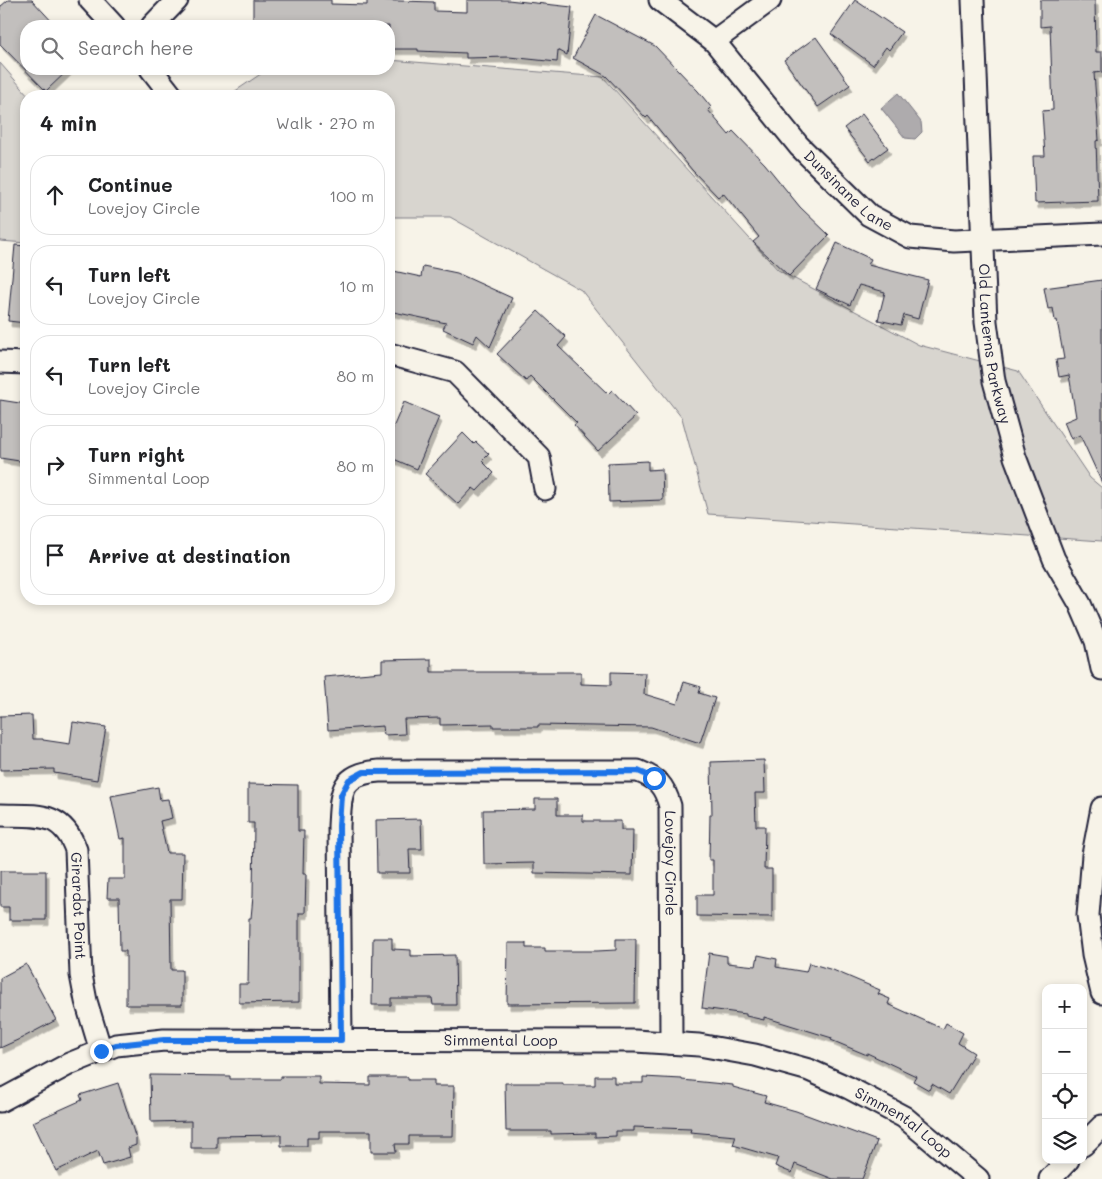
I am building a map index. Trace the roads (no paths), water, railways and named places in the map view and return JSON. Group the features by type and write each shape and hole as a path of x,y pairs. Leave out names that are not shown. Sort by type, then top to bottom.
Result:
{"street":[{"path":"90,0 108,20"},
{"path":"158,20 177,0"},
{"name":"Dunsinane Lane","path":"660,0 714,41 799,146 869,215 910,237 954,241 1102,234"},
{"path":"714,41 770,0"},
{"name":"Old Lanterns Parkway","path":"973,0 986,322 994,381 1015,457 1054,559 1080,604 1096,641 1102,669"},
{"path":"156,75 167,90"},
{"path":"395,356 455,372 539,457 545,489"},
{"path":"0,362 20,363"},
{"name":"Lovejoy Circle","path":"341,1040 339,826 341,795 349,780 364,772 379,771 638,771 654,778 665,790 670,806 671,1044"},
{"path":"1102,808 1093,855 1088,914 1093,955 1102,993"},
{"name":"Girardot Point","path":"0,815 41,816 58,822 71,837 76,850 82,975 86,1001 101,1051"},
{"name":"Simmental Loop","path":"0,1101 68,1064 116,1045 164,1040 625,1041 699,1045 755,1055 809,1070 833,1080 904,1117 978,1179"},
{"path":"1087,1141 1102,1126"},
{"path":"1050,1179 1064,1164"}]}
